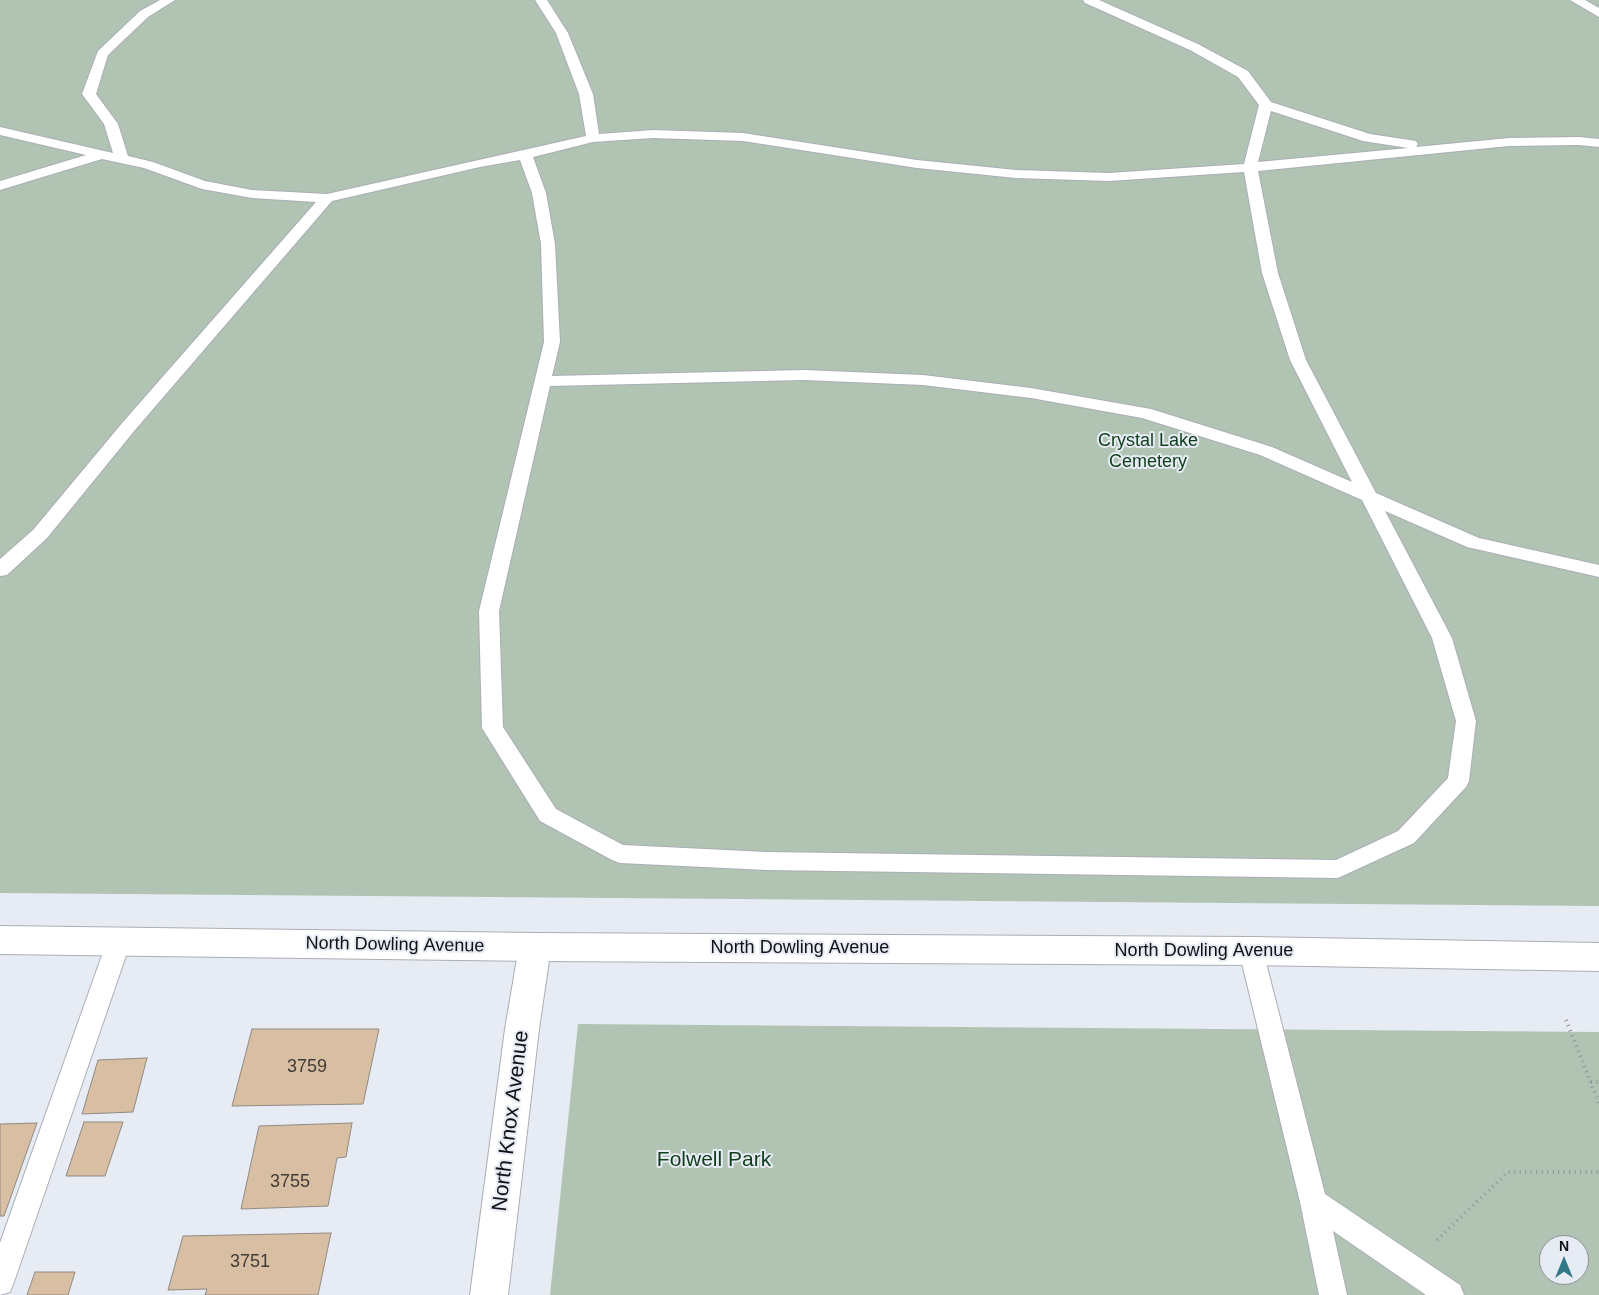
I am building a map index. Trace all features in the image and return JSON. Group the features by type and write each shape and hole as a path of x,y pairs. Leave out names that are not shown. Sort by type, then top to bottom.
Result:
{"street":[{"name":"North Dowling Avenue","path":"0,940 535,947 1251,951 1599,957"},
{"name":"North Knox Avenue","path":"489,1295 522,1030 535,947"}],"lane":[{"path":"122,158 111,124 89,94 102,54 144,14 170,0"},
{"path":"560,0 542,1 562,32 586,94 592,138"},
{"path":"1089,0 1194,47 1242,74 1266,105 1368,138 1441,149"},
{"path":"1576,0 1599,13"},
{"path":"525,155 539,193 548,244 552,342 489,611 493,728 548,815 620,854 766,862 1338,869 1406,836 1458,781 1466,721 1442,638 1298,360 1270,273 1250,167 1266,105"},
{"path":"0,131 104,153 148,165 202,185 252,194 327,198 480,163 525,155 592,138 653,134 743,136 917,164 1016,174 1109,177 1250,167 1509,142 1579,141 1599,143"},
{"path":"0,186 104,153"},
{"path":"0,570 40,534 141,412 327,198"},
{"path":"543,381 804,374 923,380 1031,392 1146,413 1266,451 1474,543 1599,571"},
{"path":"0,1282 118,941"},
{"path":"1251,951 1313,1202 1332,1295"},
{"path":"1313,1202 1450,1295"}],"path":[{"path":"1566,1020 1599,1103"},
{"path":"1591,1082 1599,1082"},
{"path":"1409,1267 1508,1172 1599,1172"}],"green space":[{"name":"Crystal Lake Cemetery","path":"0,0 1599,0 1599,906 0,893"},
{"name":"Folwell Park","path":"578,1024 1599,1032 1599,1295 550,1295"}],"building":[{"path":"252,1029 379,1029 363,1104 232,1106"},
{"path":"147,1058 133,1112 82,1114 98,1060"},
{"path":"84,1122 123,1122 105,1176 66,1176"},
{"path":"37,1123 4,1216 0,1216 0,1124"},
{"path":"352,1123 346,1157 337,1158 328,1206 241,1209 259,1126"},
{"path":"331,1233 318,1295 205,1295 207,1289 168,1290 183,1236"},
{"path":"35,1272 75,1272 68,1295 27,1295"}]}
